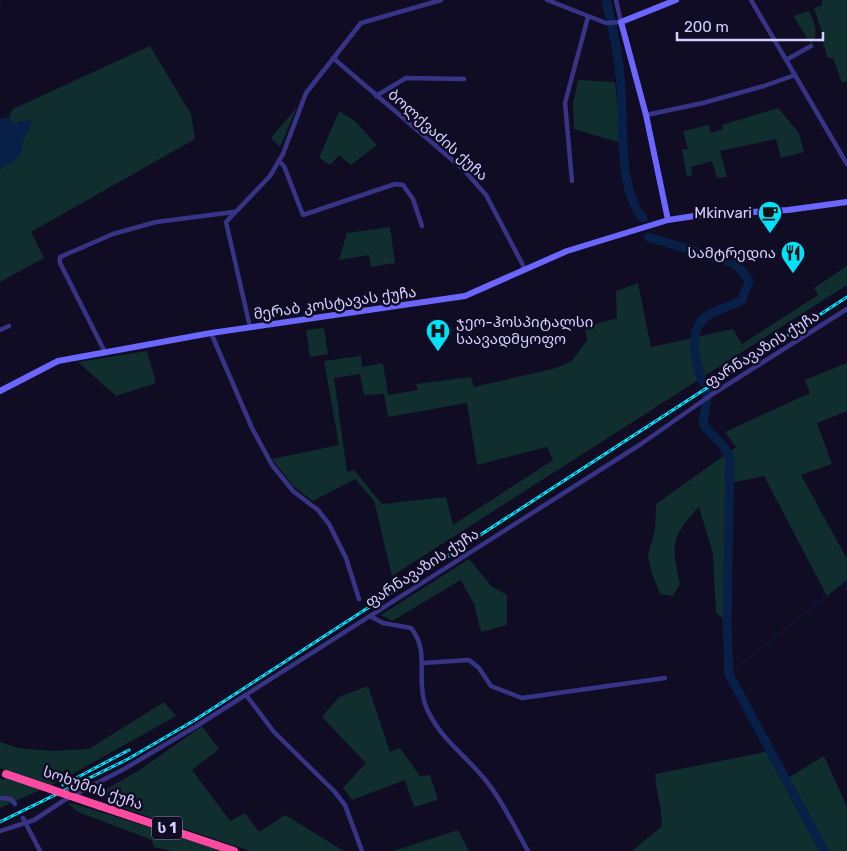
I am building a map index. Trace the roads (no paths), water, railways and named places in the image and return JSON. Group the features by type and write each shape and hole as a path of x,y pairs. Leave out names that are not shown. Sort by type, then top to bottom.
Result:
{"highway":[{"name":"სოხუმის ქუჩა","path":"3,773 234,851"}],"main road":[{"path":"668,220 646,115 621,22 676,0"},
{"name":"მერაბ კოსტავას ქუჩა","path":"0,391 58,361 211,333 466,296 525,269 598,240 668,220 701,215 788,210 847,202"}],"street":[{"path":"250,327 225,227 226,222 270,176 280,162 306,93 361,23 441,0"},
{"path":"547,0 606,23 621,22 616,0"},
{"path":"751,0 847,164"},
{"path":"572,181 565,103 588,17"},
{"path":"786,60 811,46"},
{"name":"ბოლქვაძის ქუჩა","path":"333,58 464,170 486,195 525,269"},
{"path":"646,115 703,103 795,75"},
{"path":"376,96 406,78 464,79"},
{"path":"280,162 284,166 303,215 395,184 402,185 413,198 422,226"},
{"path":"105,352 60,263 60,257 113,234 156,222 234,212"},
{"name":"ფარნავაზის ქუჩა","path":"0,831 26,824 63,801 132,764 246,695 641,444 712,395 847,309"},
{"path":"0,330 9,326"},
{"path":"211,333 252,428 272,465 293,491 318,510 329,524 346,558 359,599"},
{"path":"370,616 382,623 411,628 420,644 423,663 420,689 431,719 441,733 487,782 528,851"},
{"path":"423,663 469,660 479,668 491,686 522,698 665,678"},
{"path":"246,695 274,732 334,791 345,805 362,851"},
{"path":"0,798 11,799 15,804"},
{"path":"23,818 40,851"}],"water":[{"path":"9,117 14,124 32,120 23,141 22,152 14,161 0,169 0,119"}],"waterway":[{"path":"606,0 619,67 625,170 634,205 643,218"},
{"path":"648,237 734,263 749,281 742,300 707,316 697,329 694,347 695,357 703,382"},
{"path":"708,392 703,423 725,449 730,459 727,622 729,674 824,851"},
{"path":"729,674 847,580"}],"railway":[{"path":"0,822 128,759 195,720 847,297"},
{"path":"63,785 129,750"}],"place":[{"name":"Mkinvari","path":"770,234"},
{"name":"სამტრედია","path":"793,274"},
{"name":"ჯეო-ჰოსპიტალსი საავადმყოფო","path":"438,352"}]}
